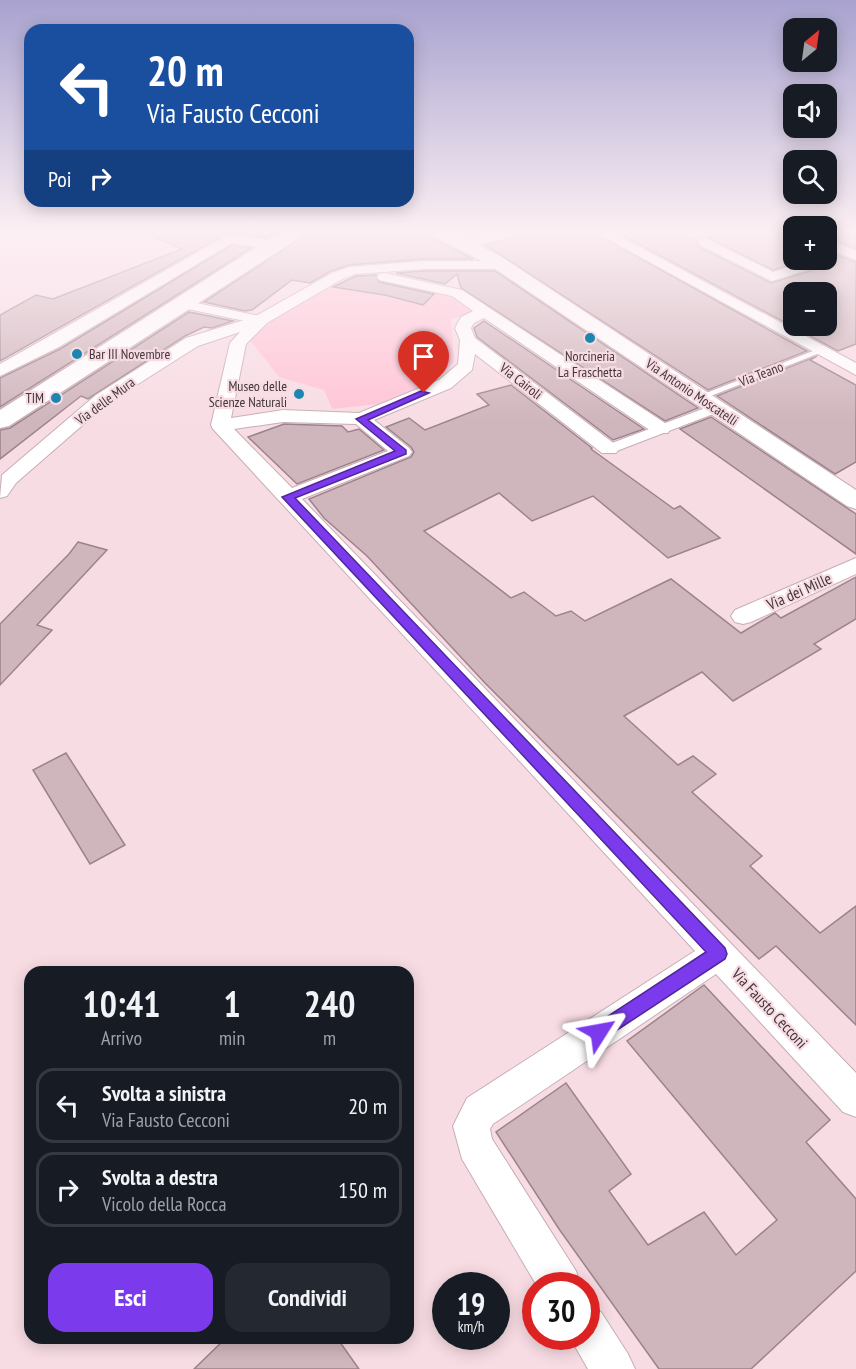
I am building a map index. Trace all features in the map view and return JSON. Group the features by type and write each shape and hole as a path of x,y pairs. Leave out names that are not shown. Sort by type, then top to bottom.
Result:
{"main road":[{"path":"0,421 198,294"}],"street":[{"path":"5,366 53,343 136,294"},
{"path":"306,294 260,320 238,343 220,425 283,416 361,419 446,384 466,366 468,340 463,328 467,320 486,311"},
{"path":"459,294 661,429"},
{"name":"Via Antonio Moscatelli","path":"544,294 856,501"},
{"path":"716,294 856,370"},
{"path":"182,304 260,320"},
{"name":"Via delle Mura","path":"0,492 9,479 102,399 192,342 260,320"},
{"name":"Via Cairoli","path":"468,340 609,449"},
{"path":"609,449 661,429 708,403"},
{"path":"288,497 402,452 361,419"},
{"name":"Via Fausto Cecconi","path":"220,425 856,1099"},
{"name":"Via dei Mille","path":"743,616 856,565"},
{"path":"552,1272 475,1146 471,1126 480,1111 719,954"},
{"path":"600,1349 613,1369"}],"lane":[{"name":"Via Teano","path":"708,403 821,351"}],"shaded area":[{"path":"318,294 439,294 453,297 473,312 451,319 454,362 430,384 378,404 332,409 324,390 279,377 250,340 284,311"}],"building":[{"path":"66,294 119,294 0,361 0,315 36,295 53,299"},
{"path":"151,294 179,294 0,407 0,378 60,349"},
{"path":"216,294 273,294 252,310 245,311 204,302"},
{"path":"378,294 434,294 423,305"},
{"path":"470,294 529,294 698,408 665,421"},
{"path":"560,294 704,294 807,351 708,390"},
{"path":"732,294 783,294 783,321"},
{"path":"837,294 856,294 856,344 838,351 810,336 837,336"},
{"path":"189,312 233,321 212,328 204,327 185,336 88,399 81,396 0,459 0,430 10,428"},
{"path":"484,321 644,429 613,440 477,337 474,328"},
{"path":"817,356 810,360 856,385 856,462 835,474 717,396"},
{"path":"511,385 591,449 674,509 680,506 720,538 668,558 593,496 532,521 499,493 424,531 511,598 524,592 556,616 571,611 585,621 671,579 741,633 775,613 781,618 856,577 856,619 814,644 821,649 733,701 702,672 624,716 678,765 693,756 716,774 692,792 762,856 750,866 820,933 856,906 856,1025 776,946 759,959 485,683 367,556 324,518 309,499 411,457 414,452 411,447 386,427 409,418 425,430 489,405 477,394"},
{"path":"711,417 856,514 856,554 680,429"},
{"path":"284,424 342,426 348,432 359,429 384,450 297,484 248,437"},
{"path":"78,542 107,550 37,625 52,630 0,685 0,624"},
{"path":"66,753 125,845 90,864 33,770"},
{"path":"704,985 830,1120 806,1142 856,1199 856,1271 751,1369 659,1369 600,1286 600,1272 590,1272 496,1132 566,1083 631,1174 609,1191 648,1245 704,1212 736,1255 777,1220 627,1041"},
{"path":"220,1344 341,1344 359,1369 194,1369"}],"place":[{"name":"Norcineria La Fraschetta","path":"590,338"},
{"name":"Bar III Novembre","path":"77,354"},
{"name":"Museo delle Scienze Naturali","path":"299,394"},
{"name":"TIM","path":"56,398"}],"route":[{"path":"424,393 361,419 402,452 288,497 719,954 599,1032"}]}
